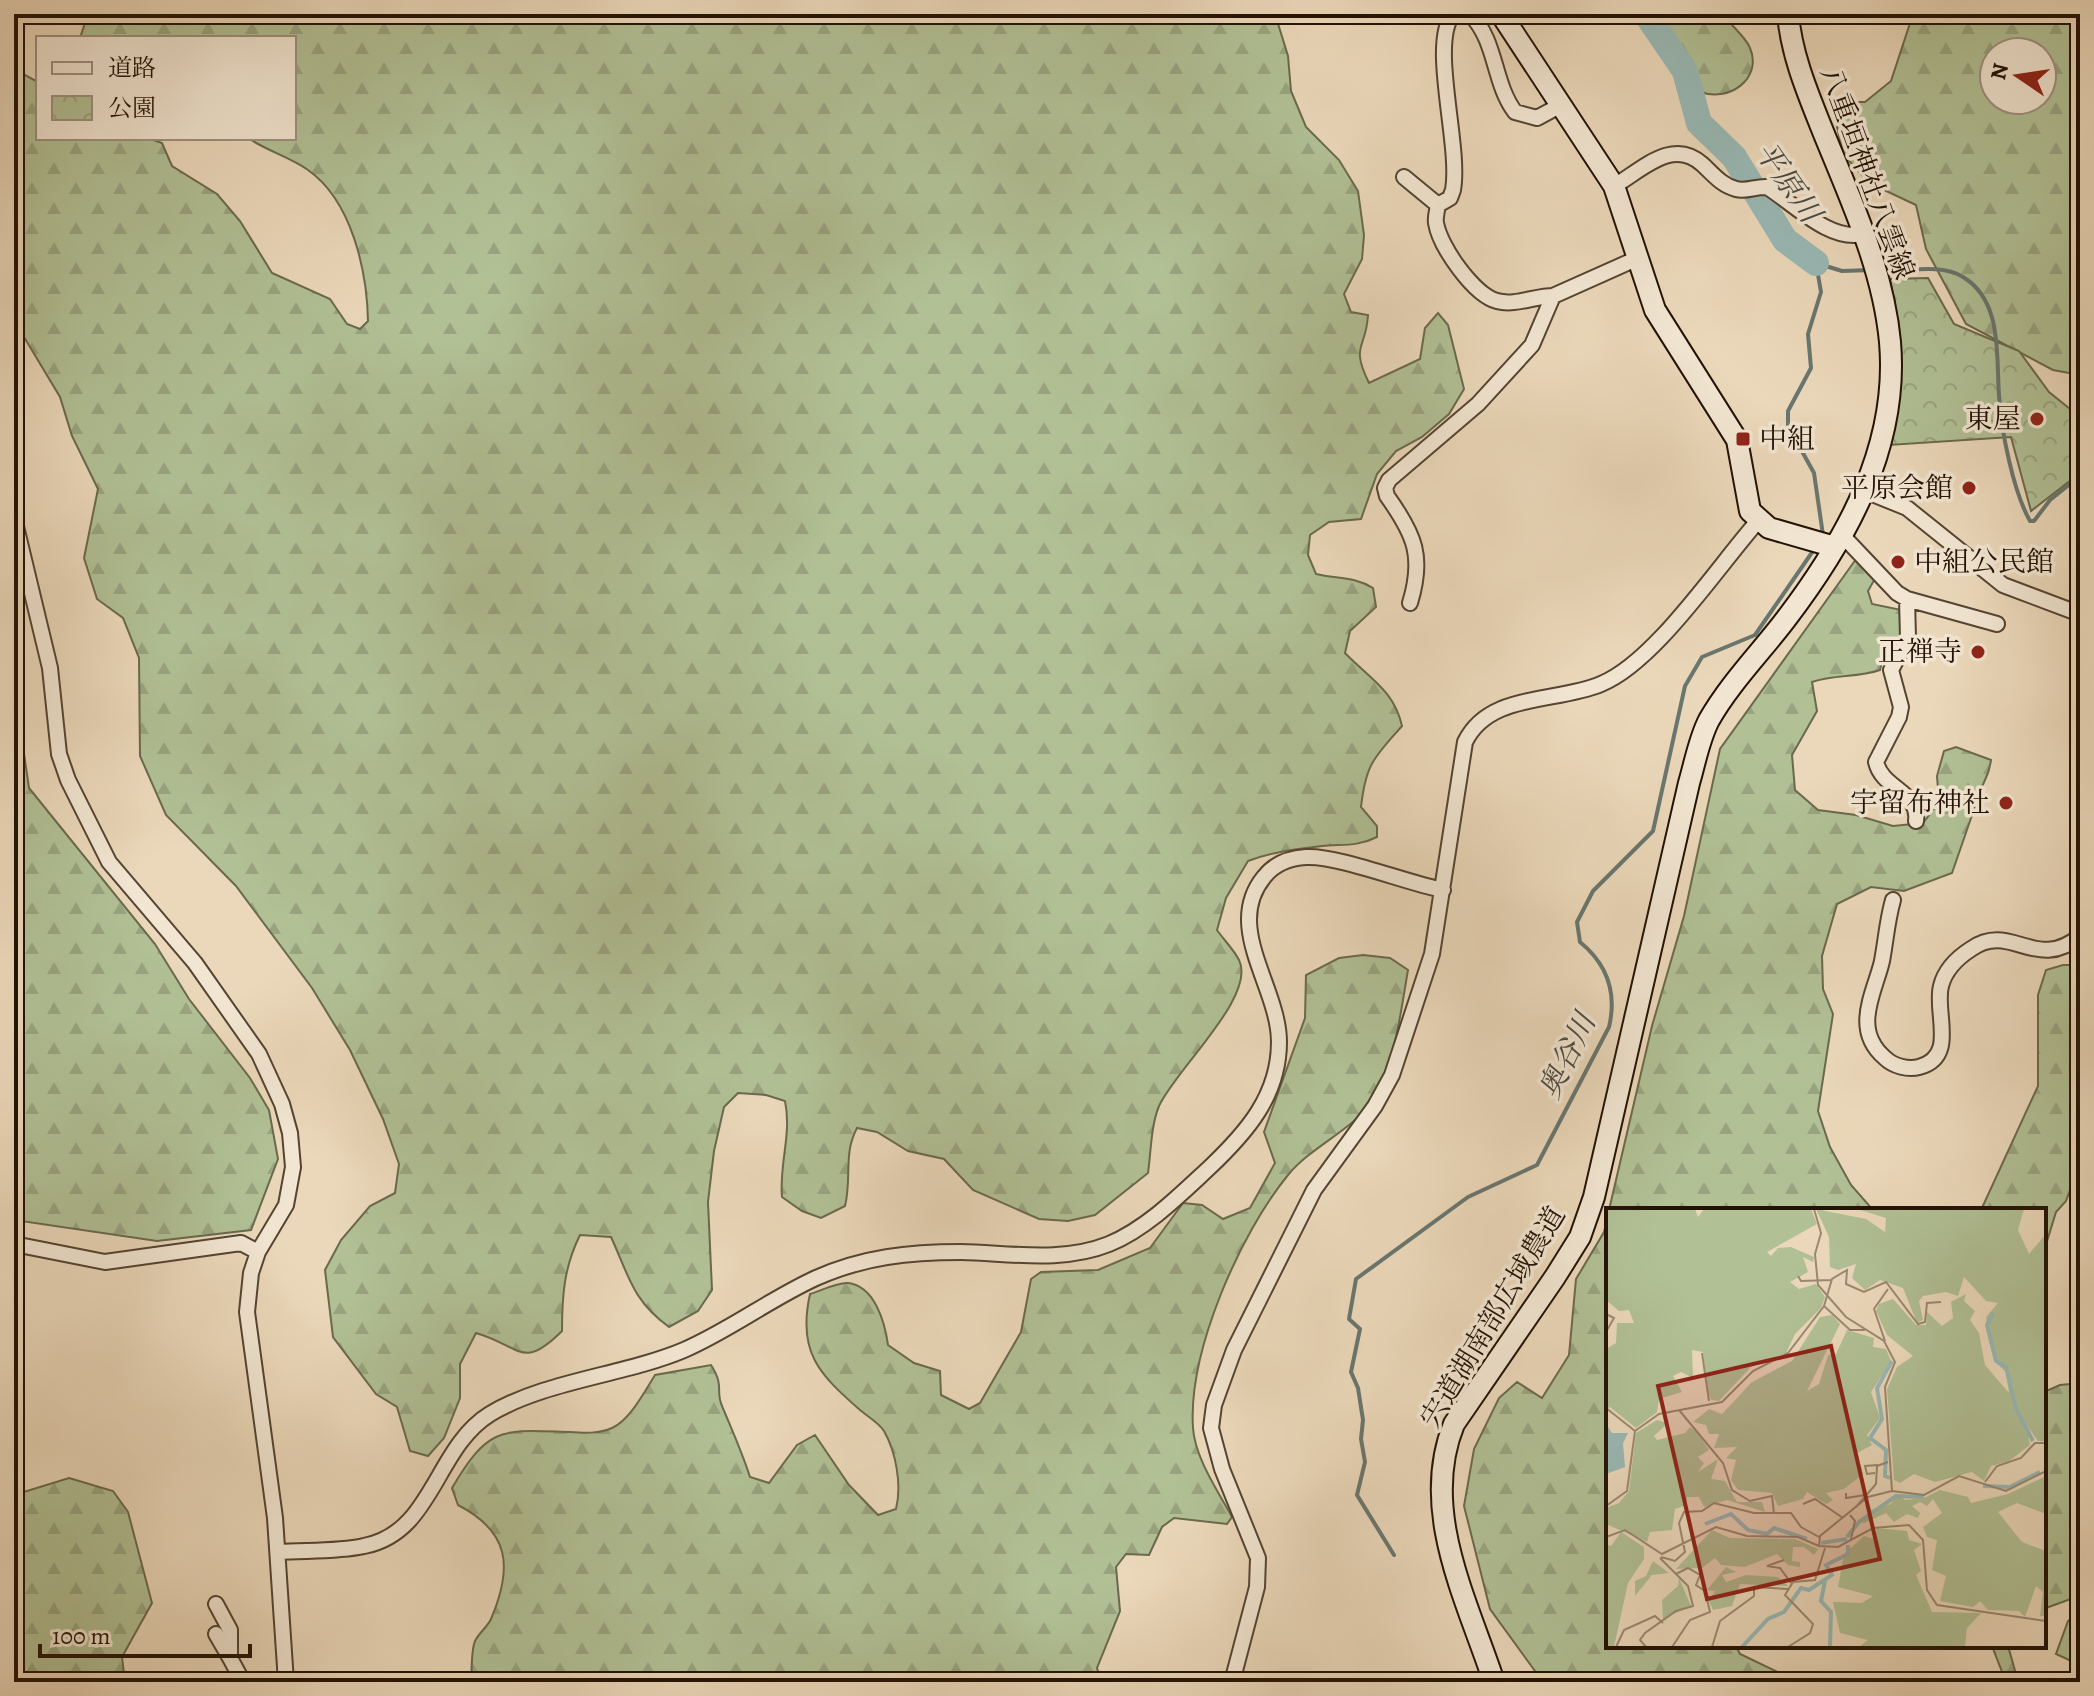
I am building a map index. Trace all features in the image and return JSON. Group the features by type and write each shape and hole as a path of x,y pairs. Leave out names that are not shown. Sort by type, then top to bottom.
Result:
{"street":[{"path":"1453,14 1443,35 1454,131 1455,182 1450,198 1438,205 1435,222 1464,275 1479,292 1496,301 1513,303 1553,296 1638,258"},
{"path":"1470,14 1484,31 1506,98 1515,112 1537,118 1561,105"},
{"path":"1501,14 1614,186 1665,330 1737,440 1745,498 1758,521 1782,533 1838,541 1907,599 1997,624"},
{"name":"八重垣神社八雲線","path":"1788,14 1796,56 1877,276 1891,368 1884,431 1865,491 1838,541"},
{"path":"1614,186 1665,154 1676,153 1698,161 1726,185 1754,188 1832,230 1846,235 1863,234"},
{"path":"1404,177 1438,205"},
{"path":"1410,603 1419,575 1415,541 1385,488 1398,472 1478,404 1532,345 1553,296"},
{"path":"1865,491 1907,508 2003,585 2080,614"},
{"path":"14,518 50,668 59,754 68,780 109,862 223,1002 259,1054 282,1104 290,1133 293,1167 286,1205 258,1252 251,1273 247,1312 278,1552 286,1682"},
{"path":"1232,1682 1257,1587 1258,1558 1222,1469 1211,1428 1214,1405 1234,1350 1314,1190 1375,1106 1392,1075 1432,954 1463,752 1478,722 1504,708 1576,692 1621,674 1649,648 1758,521"},
{"name":"宍道湖南部広域農道","path":"1494,1682 1446,1540 1439,1499 1441,1463 1447,1440 1454,1424 1580,1237 1594,1197 1689,783 1709,721 1788,617 1838,541"},
{"path":"1907,599 1908,638 1891,670 1901,707 1876,762 1882,778 1912,801 1917,810 1916,821"},
{"path":"278,1552 366,1546 388,1538 408,1524 453,1450 489,1415 538,1395 683,1350 813,1279 859,1261 924,1253 1044,1256 1083,1253 1134,1231 1244,1134 1271,1086 1279,1040 1248,923 1255,892 1271,869 1294,859 1324,858 1443,890"},
{"path":"1893,900 1867,1013 1872,1038 1884,1058 1909,1068 1926,1065 1940,1050 1943,1032 1940,988 1949,969 1962,955 1975,946 2000,941 2042,952 2058,951 2080,936"},
{"path":"2080,1186 2080,1204"},
{"path":"14,1244 105,1262 241,1243 258,1252"},
{"path":"216,1604 233,1639 230,1658"},
{"path":"216,1634 243,1682"}],"green space":[{"path":"88,14 1275,14 1288,56 1291,91 1306,127 1339,160 1358,191 1364,235 1362,259 1344,294 1351,312 1368,315 1360,354 1369,383 1420,359 1425,328 1438,313 1448,325 1464,389 1449,414 1422,437 1396,451 1377,474 1361,519 1329,522 1310,535 1308,555 1316,574 1352,580 1373,588 1376,607 1350,631 1345,653 1380,685 1393,703 1402,726 1378,754 1366,780 1361,807 1377,826 1377,837 1356,844 1284,851 1248,861 1226,898 1217,930 1239,960 1241,975 1236,993 1212,1033 1159,1106 1148,1173 1095,1215 1068,1221 1039,1219 973,1190 944,1159 908,1151 877,1132 857,1128 850,1147 845,1206 821,1218 802,1211 782,1197 787,1125 785,1101 766,1095 738,1093 724,1107 714,1151 708,1202 712,1290 698,1311 669,1327 639,1297 611,1237 580,1235 565,1282 562,1331 549,1343 529,1353 476,1333 460,1364 460,1398 444,1438 428,1456 410,1451 397,1407 376,1394 333,1337 325,1270 341,1240 370,1206 395,1193 399,1164 383,1119 350,1050 312,988 236,886 166,815 140,756 139,658 123,618 97,599 84,558 98,489 72,436 60,397 24,337 14,327 14,69 36,81 36,140 154,140 162,143 172,166 217,194 240,221 272,273 330,299 347,324 360,329 368,321 360,259 346,218 323,183 301,165 251,140 296,140 296,36 81,36"},
{"path":"1651,14 1723,14 1750,48 1752,69 1747,78 1732,91 1721,94 1698,91 1682,51"},
{"path":"1913,14 2080,14 2080,375 2053,370 1966,324 1926,249 1916,205 1869,183 1843,154 1836,122 1847,102 1865,102 1891,81"},
{"path":"1928,278 1954,324 2019,351 2049,392 2080,417 2080,473 2031,511 2011,437 1889,445 1900,362 1898,324 1890,279"},
{"path":"1859,555 1877,575 1868,591 1872,604 1911,612 1908,634 1884,653 1880,670 1812,682 1817,711 1792,755 1795,790 1818,810 1856,815 1893,826 1923,823 1939,802 1937,776 1944,751 1956,747 1991,760 1952,873 1904,891 1871,887 1837,904 1822,956 1823,989 1833,1014 1818,1111 1830,1147 1851,1185 1871,1208 1609,1208 1652,1026 1684,916 1720,749"},
{"path":"14,685 29,788 155,944 189,999 250,1078 269,1110 278,1159 251,1230 157,1241 14,1220"},
{"path":"1363,955 1390,958 1408,970 1396,1040 1379,1092 1362,1114 1297,1165 1270,1200 1252,1229 1221,1295 1199,1364 1194,1397 1195,1439 1208,1474 1232,1517 1227,1524 1174,1518 1162,1527 1149,1555 1126,1554 1116,1567 1120,1611 1097,1668 1101,1682 471,1682 474,1644 491,1619 504,1567 497,1539 488,1527 458,1505 452,1488 476,1452 488,1442 512,1432 591,1433 607,1430 631,1412 655,1375 711,1365 718,1378 720,1401 750,1477 769,1483 797,1445 815,1435 849,1485 878,1515 896,1509 897,1469 884,1431 833,1385 809,1347 807,1314 810,1294 848,1283 865,1291 877,1307 888,1345 914,1363 940,1371 941,1395 969,1409 980,1403 1021,1332 1031,1279 1041,1272 1098,1270 1150,1248 1183,1203 1202,1205 1223,1219 1250,1208 1275,1163 1264,1132 1305,1018 1306,975 1339,958"},
{"path":"2063,965 2080,965 2080,1163 2066,1201 2056,1212 2046,1244 2046,1208 1982,1208 2038,1086 2038,995 2046,970"},
{"path":"1606,1224 1606,1648 1737,1648 1740,1654 1788,1677 1787,1682 1543,1682 1490,1609 1464,1506 1474,1449 1499,1398 1517,1382 1542,1398 1569,1355 1576,1279"},
{"path":"2080,1383 2080,1606 2076,1597 2046,1608 2046,1391 2060,1385"},
{"path":"69,1478 113,1491 128,1512 152,1603 122,1657 125,1682 14,1682 14,1495"},
{"path":"2080,1611 2080,1659 2069,1660 2056,1654 2068,1621"},
{"path":"1993,1648 2009,1648 2018,1681 2006,1682"}],"waterway":[{"name":"平原川","path":"1646,14 1685,71 1699,123 1734,157 1785,240 1816,263"},
{"name":"平原川","path":"1816,263 1842,271 1871,270"},
{"name":"奥谷川","path":"1816,263 1821,292 1808,334 1811,368 1788,411 1788,426 1814,473 1823,535"},
{"name":"平原川","path":"1883,271 1944,270 1963,277 1976,287 1985,300 1995,330 2005,442 2018,494 2030,521 2034,521 2050,500 2080,476"},
{"name":"奥谷川","path":"1394,1555 1357,1495 1365,1462 1361,1439 1363,1420 1358,1388 1351,1372 1360,1329 1349,1319 1356,1279 1468,1197 1537,1165 1609,1027 1612,1002 1608,980 1597,960 1580,942 1577,922 1593,891 1653,831 1685,686 1702,657 1755,635 1813,551"}],"place":[{"name":"東屋","path":"2037,419"},
{"name":"中組","path":"1743,439"},
{"name":"平原会館","path":"1969,488"},
{"name":"中組公民館","path":"1898,562"},
{"name":"正禅寺","path":"1978,652"},
{"name":"宇留布神社","path":"2006,803"}]}
